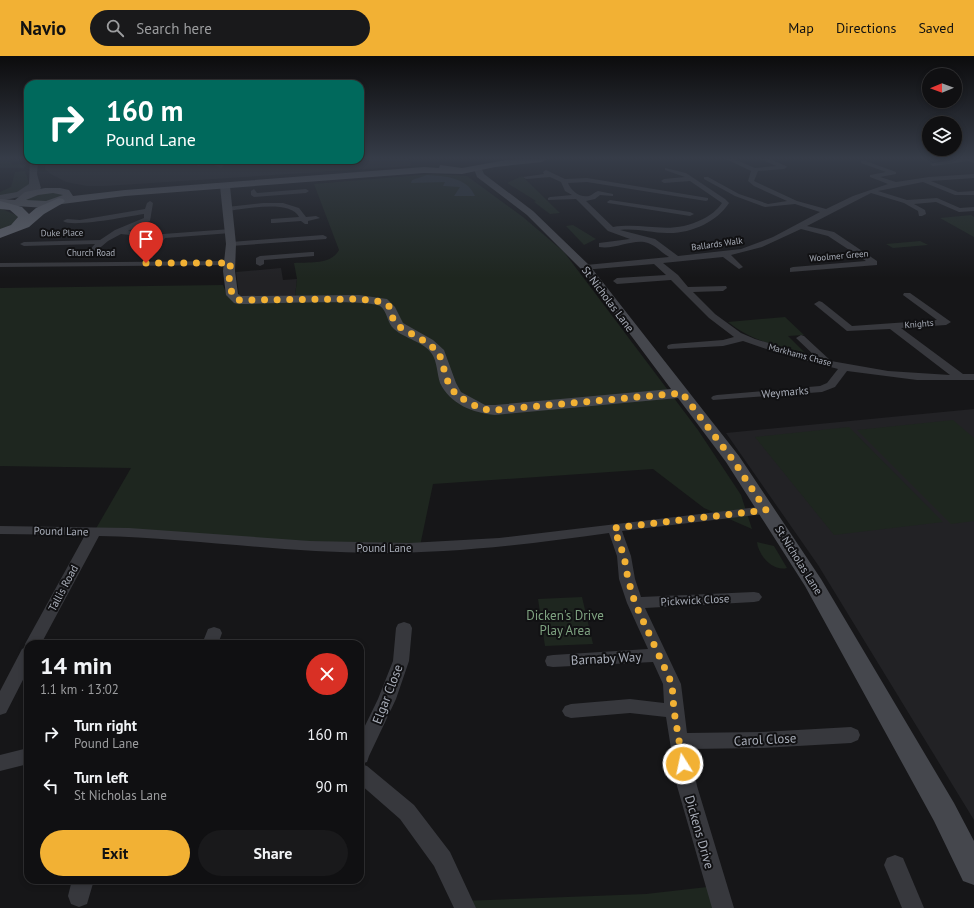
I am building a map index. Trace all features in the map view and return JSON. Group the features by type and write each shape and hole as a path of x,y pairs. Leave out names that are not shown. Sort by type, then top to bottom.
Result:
{"highway":[{"path":"0,233 17,225 29,215 30,210 26,199"},
{"path":"0,233 25,224 57,199"},
{"path":"0,201 16,208 22,213 24,217 17,225"}],"main road":[{"path":"0,201 26,199 42,204 54,199"}],"street":[{"path":"227,199 231,244 231,263 229,271 232,295 235,298 244,300 359,299 383,302 390,307 393,319 398,326 428,343 439,353 448,382 456,395 481,409 495,410 608,401 682,393"},
{"path":"270,199 272,205"},
{"name":"St Nicholas Lane","path":"511,199 530,213 586,268 733,460 814,584 944,812 974,871"},
{"path":"550,199 557,199"},
{"path":"579,199 611,229 656,243 676,259"},
{"path":"614,199 649,208 690,214"},
{"path":"611,229 637,221 656,199"},
{"path":"702,199 706,200"},
{"path":"637,221 661,231 678,231 715,216 726,203 720,199"},
{"path":"747,199 767,206 795,202"},
{"path":"788,199 827,212"},
{"name":"Ballards Walk","path":"586,268 725,254 759,246 854,199"},
{"path":"897,199 920,210 922,214"},
{"path":"906,202 937,200 959,210 974,209"},
{"path":"89,255 100,242 147,219 150,203"},
{"path":"228,208 272,205 291,206 298,209 304,220"},
{"path":"67,221 80,222 110,216 149,211"},
{"path":"274,221 316,218"},
{"name":"Woolmer Green","path":"793,270 874,263 831,234 800,226"},
{"path":"118,232 163,236 230,232"},
{"path":"149,256 163,236"},
{"path":"231,244 324,237"},
{"path":"602,245 629,242 637,238"},
{"path":"275,257 276,241"},
{"name":"Duke Place","path":"24,244 100,242"},
{"path":"260,264 260,258 311,254"},
{"path":"725,254 739,267"},
{"name":"Markhams Chase","path":"656,261 674,277 721,325 742,338 844,368 872,374 904,377 974,377"},
{"name":"Church Road","path":"0,265 231,263"},
{"path":"617,281 674,277"},
{"path":"687,290 724,288"},
{"name":"Knights","path":"819,304 850,329 946,322 907,295"},
{"name":"Knights","path":"892,326 961,378"},
{"path":"672,347 723,343 742,338"},
{"path":"800,338 828,363"},
{"name":"Weymarks","path":"717,398 822,389 831,385 844,368"},
{"name":"Pound Lane","path":"0,530 146,532 265,543 375,548 411,548 507,541 711,515 766,510"},
{"name":"Dickens Drive","path":"614,528 624,556 628,579 635,603 645,628 660,655 672,684 674,711 687,786 723,908"},
{"name":"Tallis Road","path":"35,640 94,532"},
{"name":"Pickwick Close","path":"635,603 754,597"},
{"name":"Elgar Close","path":"364,748 387,699 401,661 404,628"},
{"name":"Barnaby Way","path":"553,661 660,655"},
{"path":"0,708 24,661"},
{"path":"571,711 630,706 674,711"},
{"name":"Carol Close","path":"679,741 747,740 850,735"},
{"path":"0,763 24,757"},
{"path":"364,775 407,812 442,859 465,908"},
{"path":"895,865 913,908"}],"shaded area":[{"path":"281,268 283,280 297,279 295,297 245,298 239,295 236,272"},
{"path":"974,409 974,820 818,565 726,433"}],"green space":[{"path":"25,199 58,199 53,202 25,201"},
{"path":"320,199 498,199 523,217 564,252 698,430 741,495 752,529 704,508 653,469 433,484 420,546 94,532 131,468 0,466 0,288 223,285 228,297 295,297 297,279 294,263 319,262 331,258 339,250"},
{"path":"532,199 545,199 560,213 550,214 534,202 536,201"},
{"path":"0,208 18,216 13,224 0,230"},
{"path":"971,215 974,217 974,237 940,218"},
{"path":"573,225 596,239 584,245 566,226"},
{"path":"920,241 928,245 893,248 886,244"},
{"path":"785,317 804,335 788,336 805,353 765,342 747,334 728,322"},
{"path":"953,420 974,438 974,521 951,524 857,430"},
{"path":"849,427 943,522 834,535 755,437"},
{"path":"757,542 774,546 787,568 782,569 767,561 760,552"},
{"name":"Dicken's Drive Play Area","path":"582,597 593,644 545,646 538,599"},
{"path":"716,886 723,908 465,908 461,901 646,894"}],"route":[{"path":"146,263 231,263 229,271 232,295 238,300 319,298 359,299 383,302 390,307 393,319 398,326 428,343 439,353 448,382 456,395 470,405 481,409 495,410 608,401 682,393 733,460 766,510 719,514 614,528 624,556 628,579 635,603 645,628 660,655 672,684 674,711 683,764"}]}
